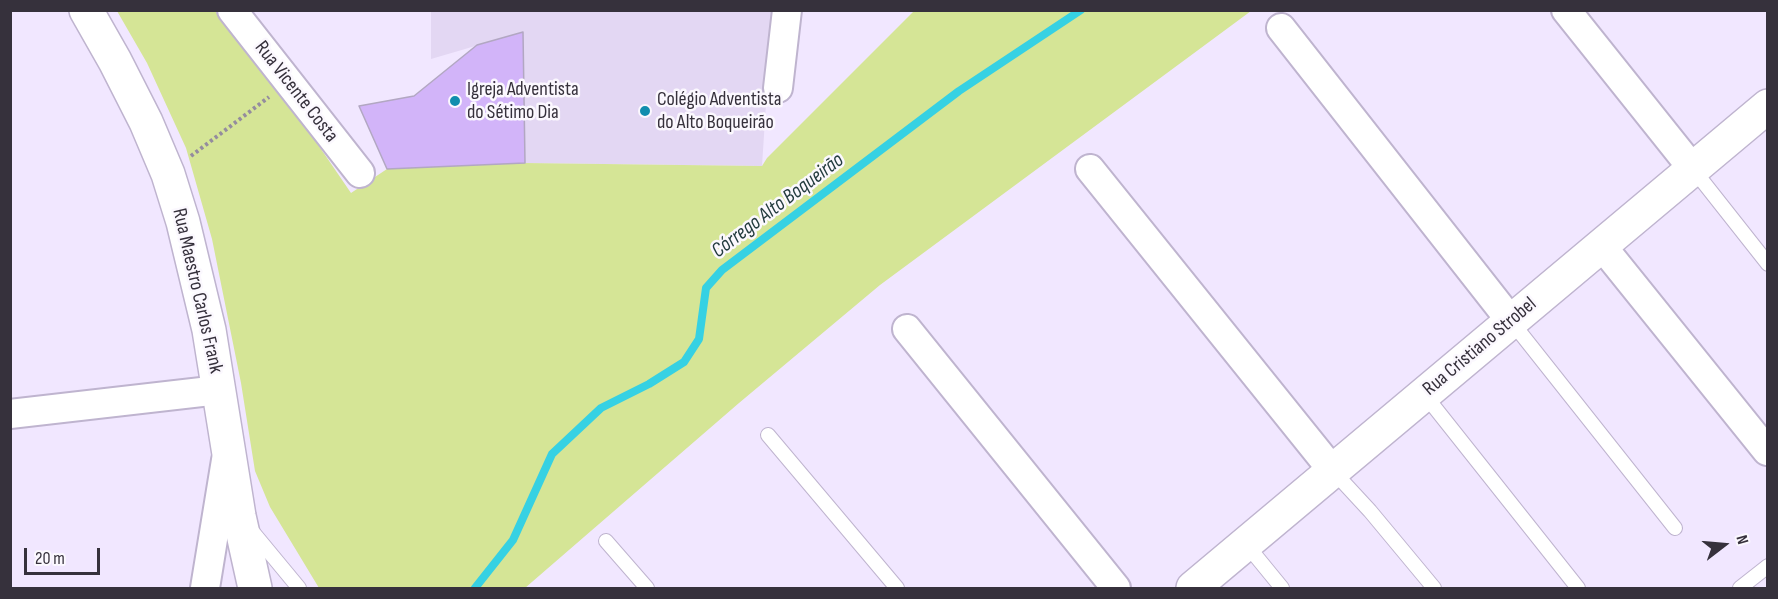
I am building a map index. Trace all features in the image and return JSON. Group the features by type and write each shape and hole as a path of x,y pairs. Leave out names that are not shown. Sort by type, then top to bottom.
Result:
{"main road":[{"name":"Rua Maestro Carlos Frank","path":"86,10 136,101 168,174 196,269 209,330 238,516 255,588"},
{"name":"Rua Cristiano Strobel","path":"1193,588 1767,106"}],"street":[{"name":"Rua Vicente Costa","path":"231,10 360,173"},
{"path":"778,87 787,10"},
{"path":"1566,10 1693,169"},
{"path":"1281,28 1511,321"},
{"path":"1090,169 1333,471"},
{"path":"1601,245 1767,451"},
{"path":"907,329 1116,588"},
{"path":"10,414 219,390"},
{"path":"208,582 227,449"}],"lane":[{"path":"1693,169 1767,264"},
{"path":"1511,321 1675,528"},
{"path":"1424,394 1578,588"},
{"path":"768,435 897,588"},
{"path":"1333,471 1434,588"},
{"path":"238,516 299,588"},
{"path":"606,541 647,588"},
{"path":"1246,544 1282,588"},
{"path":"1740,588 1767,566"}],"path":[{"path":"168,174 288,82"}],"shaded area":[{"name":"Colégio Adventista do Alto Boqueirão","path":"431,11 772,11 762,166 525,163 523,32 431,59"}],"green space":[{"path":"117,11 215,11 282,92 351,193 387,169 525,163 762,166 767,158 914,11 1251,11 880,285 525,588 319,588 270,507 255,471 241,383 212,239 186,148 147,63"}],"building":[{"name":"Igreja Adventista do Sétimo Dia","path":"523,32 525,163 387,169 359,106 414,96 477,45"}],"waterway":[{"name":"Córrego Alto Boqueirão","path":"475,588 513,540 552,454 601,408 649,384 684,362 699,339 706,288 722,270 959,91 1081,10"}],"place":[{"name":"Igreja Adventista do Sétimo Dia","path":"455,101"},
{"name":"Colégio Adventista do Alto Boqueirão","path":"645,111"}]}
